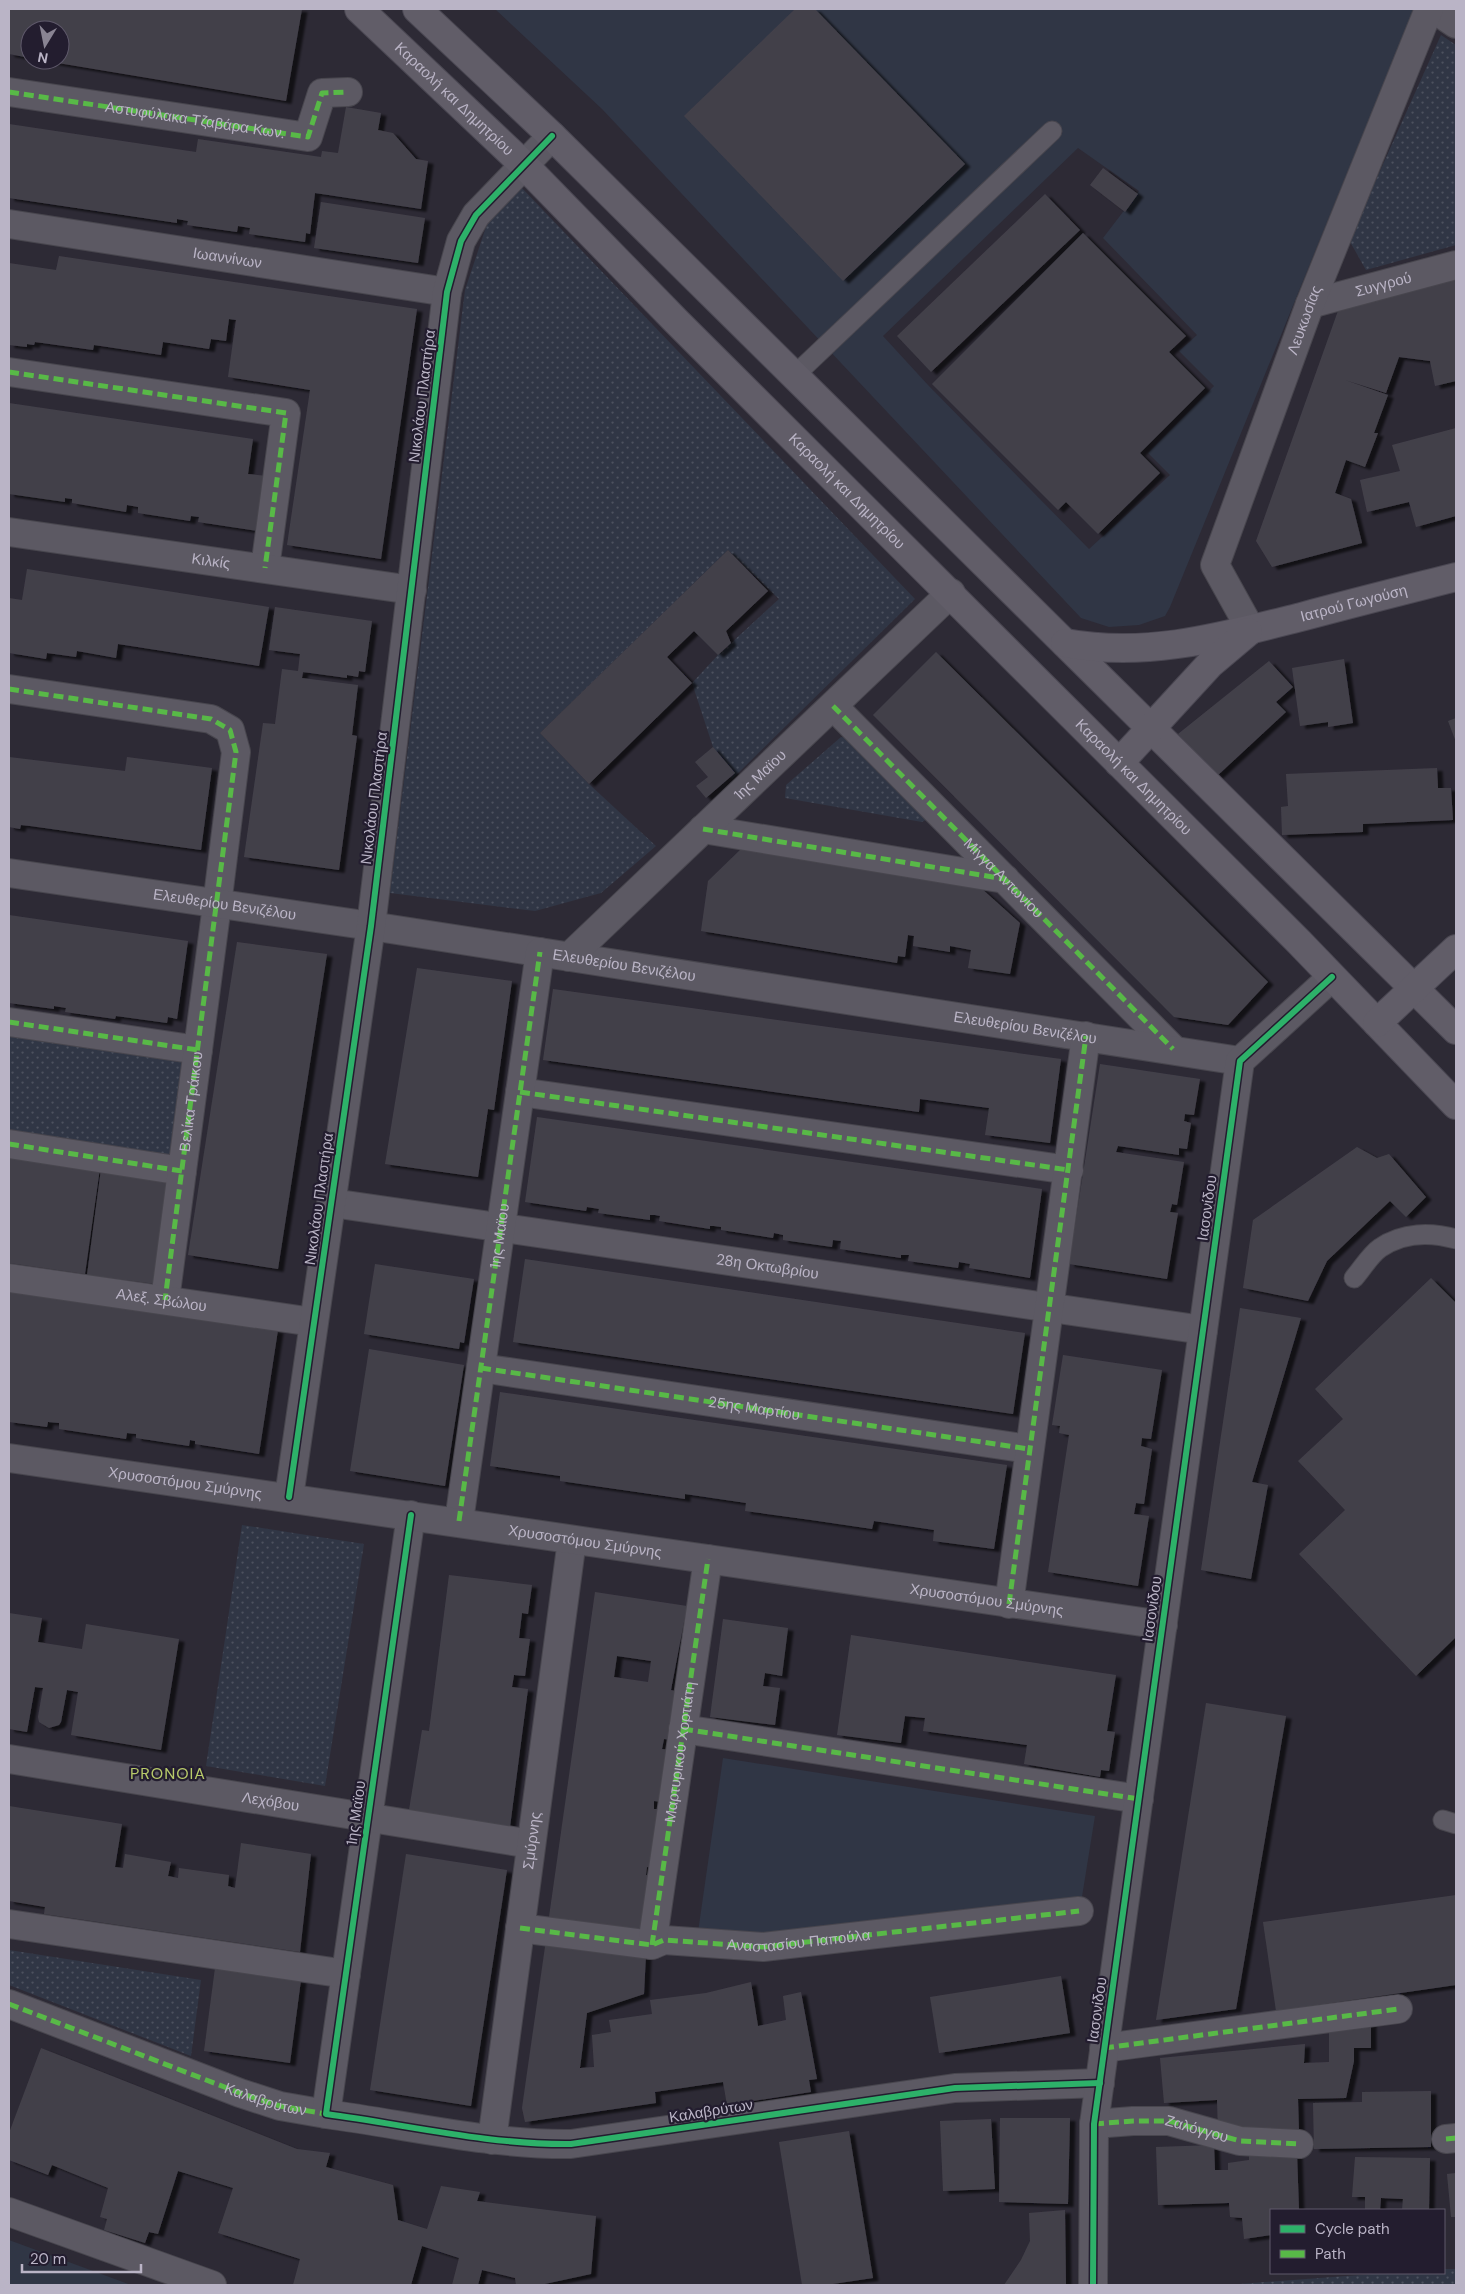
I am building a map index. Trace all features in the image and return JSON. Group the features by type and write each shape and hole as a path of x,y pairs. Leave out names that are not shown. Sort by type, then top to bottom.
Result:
{"main road":[{"name":"Καραολή και Δημητρίου","path":"359,9 524,165 676,321 951,593 1377,1023"},
{"path":"417,9 552,136 1456,1030"},
{"name":"Ιατρού Γωγούση","path":"1065,643 1108,649 1162,647 1251,630 1456,577"},
{"path":"1119,762 1210,664 1251,630"},
{"path":"1456,949 1377,1023 1456,1105"}],"street":[{"name":"Λευκωσίας","path":"1251,630 1215,566 1310,304 1429,9"},
{"path":"1434,9 1456,24"},
{"name":"Αστυφύλακα Τζαβάρα Κων.","path":"9,92 308,137 322,93 348,92"},
{"name":"Νικολάου Πλαστήρα","path":"289,1498 371,926 447,292 461,241 476,215 552,136"},
{"name":"Ιωαννίνων","path":"9,224 447,292"},
{"name":"Συγγρού","path":"1310,304 1456,265"},
{"path":"9,372 286,413 265,568"},
{"name":"Κιλκίς","path":"9,532 412,590"},
{"name":"1ης Μαϊου","path":"569,957 951,593"},
{"name":"Βελίκα Τράικου","path":"9,689 211,719 230,730 236,752 165,1300"},
{"name":"Μίγγα Αντωνίου","path":"834,706 1173,1049"},
{"path":"704,830 1005,879"},
{"name":"Ελευθερίου Βενιζέλου","path":"9,873 217,905 371,926 1173,1049 1240,1061"},
{"name":"1ης Μαϊου","path":"459,1521 540,952"},
{"path":"1240,1061 1332,976"},
{"path":"9,1022 198,1050"},
{"path":"1009,1604 1086,1036"},
{"name":"Ιασονίδου","path":"1093,2285 1094,2124 1240,1061"},
{"path":"520,1092 1069,1170"},
{"path":"9,1144 182,1171"},
{"name":"28η Οκτωβρίου","path":"332,1203 1203,1330"},
{"name":"Αλεξ. Σβώλου","path":"9,1278 313,1322"},
{"name":"25ης Μαρτίου","path":"481,1368 1029,1449"},
{"name":"Χρυσοστόμου Σμύρνης","path":"9,1458 459,1521 572,1540 1163,1625"},
{"name":"1ης Μαϊου","path":"326,2114 412,1515"},
{"name":"Σμύρνης","path":"492,2140 572,1540"},
{"name":"Μαρτυρικού Χορτιάτη","path":"652,1945 708,1559"},
{"path":"683,1728 1139,1799"},
{"name":"Λεχόβου","path":"9,1759 531,1844"},
{"name":"Αναστασίου Παπούλα","path":"520,1928 652,1945 664,1940 763,1946 1079,1911"},
{"path":"9,1924 346,1974"},
{"name":"Καλαβρύτων","path":"9,2004 240,2093 280,2106 492,2140 535,2144 571,2144 955,2088 1100,2083"},
{"path":"1104,2048 1398,2009"},
{"name":"Ζαλόγγου","path":"1094,2124 1169,2122 1240,2141 1299,2144"},
{"path":"9,2212 212,2285"}],"lane":[{"path":"795,375 1052,131"},
{"path":"1354,1278 1379,1248 1404,1235 1439,1234 1456,1239"}],"shaded area":[{"path":"495,9 1414,9 1170,607 1165,616 1139,625 1109,627 1081,618 602,109","holes":["1078,148 1139,191 1103,238 1197,335 1179,351 1214,386 1148,453 1170,475 1089,549 928,385 883,336"]},
{"path":"1441,35 1456,45 1456,245 1366,270 1349,240"},
{"path":"520,186 915,599 732,779 713,747 692,683 718,655 779,599 728,550 540,733 589,784 656,846 601,893 535,911 390,893 465,290 488,221"},
{"path":"841,737 848,738 929,818 922,822 785,798 786,785"},
{"path":"9,1032 187,1058 172,1157 9,1133"},
{"path":"242,1525 364,1544 325,1786 206,1766"},
{"path":"723,1758 1095,1816 1081,1903 782,1937 698,1932"},
{"path":"9,1950 201,1980 191,2056 9,1985"},
{"path":"9,2240 131,2285 9,2285"},
{"path":"1445,2269 1456,2269 1456,2285 1226,2285 1373,2274 1445,2274"}],"building":[{"path":"9,9 302,9 286,101 70,65 70,20 20,20 20,56 9,54"},
{"path":"795,9 815,9 965,164 843,281 684,116"},
{"path":"346,107 381,113 378,130 393,133 416,159 428,161 421,209 315,193 310,234 306,233 305,242 249,234 250,228 238,226 237,232 187,225 188,221 177,219 177,223 9,198 9,124 196,152 198,139 321,157 322,151 338,153"},
{"path":"1103,168 1138,194 1125,212 1090,185"},
{"path":"1045,194 1080,230 931,372 897,336"},
{"path":"321,202 425,218 418,263 314,248"},
{"path":"1083,233 1186,336 1169,352 1205,388 1140,453 1160,473 1098,534 1066,502 1058,510 932,384"},
{"path":"59,256 417,309 381,559 287,545 310,390 228,377 236,320 229,319 226,341 211,339 209,349 163,342 161,355 94,345 93,350 35,342 34,345 27,344 27,347 9,345 9,263 56,270"},
{"path":"1456,277 1456,381 1435,386 1430,361 1399,357 1386,393 1345,380 1388,395 1374,433 1378,433 1365,467 1346,460 1335,493 1351,499 1362,543 1272,567 1256,541 1339,308"},
{"path":"9,403 253,439 248,474 267,476 258,531 198,522 199,517 191,516 190,521 138,513 138,507 127,505 126,512 72,503 72,499 65,498 65,502 9,494"},
{"path":"1456,428 1456,516 1416,527 1409,502 1367,512 1360,480 1400,471 1392,445"},
{"path":"728,550 768,591 726,631 731,643 718,655 694,631 667,657 692,683 589,784 540,733"},
{"path":"27,569 269,607 259,666 118,644 116,658 77,651 76,657 47,653 46,659 9,653 9,598 22,600"},
{"path":"275,607 372,621 365,672 359,671 358,677 347,675 347,678 303,672 302,678 358,685 352,735 357,736 339,870 244,857 263,723 275,724 282,669 298,671 300,654 269,650"},
{"path":"936,652 1268,982 1228,1025 1174,1017 873,715"},
{"path":"1344,659 1353,723 1328,727 1328,722 1300,726 1292,668"},
{"path":"1269,661 1293,687 1276,702 1286,712 1217,776 1178,734"},
{"path":"1456,718 1456,742 1448,721"},
{"path":"713,747 735,773 706,798 696,786 708,777 695,762"},
{"path":"9,757 125,771 127,757 212,768 201,850 30,826 21,825 20,829 9,827"},
{"path":"1437,768 1438,788 1451,788 1453,820 1363,824 1363,832 1282,835 1281,807 1288,806 1286,774"},
{"path":"741,849 981,888 1020,923 1010,974 968,968 971,950 950,946 950,952 913,946 914,936 908,935 905,957 898,956 897,963 701,931 708,881"},
{"path":"9,915 188,941 177,1019 168,1017 167,1023 116,1016 115,1019 65,1012 66,1008 54,1006 54,1009 9,1003"},
{"path":"237,942 327,954 278,1269 188,1255"},
{"path":"417,968 512,981 494,1110 488,1109 478,1177 385,1164"},
{"path":"553,989 1061,1059 1050,1143 985,1135 989,1108 920,1099 919,1112 543,1060"},
{"path":"1100,1064 1200,1079 1194,1115 1185,1114 1184,1121 1191,1123 1187,1149 1179,1148 1179,1155 1118,1146 1116,1152 1184,1162 1177,1205 1172,1204 1170,1212 1178,1213 1167,1279 1069,1264"},
{"path":"537,1117 1042,1189 1030,1278 969,1268 970,1264 959,1262 958,1268 908,1261 909,1255 901,1255 901,1258 840,1249 841,1241 833,1240 832,1247 783,1240 783,1235 774,1233 773,1238 721,1230 721,1227 710,1226 710,1229 659,1221 660,1216 655,1215 650,1215 650,1220 598,1213 599,1209 587,1207 586,1211 525,1202"},
{"path":"1357,1147 1377,1158 1389,1154 1426,1197 1406,1217 1390,1201 1327,1261 1308,1301 1243,1288 1253,1220"},
{"path":"9,1155 100,1168 85,1274 9,1263"},
{"path":"101,1169 170,1178 156,1284 87,1275"},
{"path":"525,1259 1025,1333 1013,1414 513,1342"},
{"path":"375,1264 474,1279 464,1343 460,1342 459,1349 364,1334"},
{"path":"1431,1278 1456,1303 1456,1637 1416,1676 1299,1554 1345,1510 1298,1461 1343,1419 1315,1389"},
{"path":"9,1290 278,1330 259,1454 195,1444 195,1441 190,1440 189,1446 136,1438 136,1434 127,1433 126,1439 59,1429 59,1423 48,1422 47,1427 9,1422"},
{"path":"1240,1308 1301,1318 1252,1482 1268,1485 1251,1579 1201,1570"},
{"path":"369,1349 464,1365 445,1486 350,1471"},
{"path":"1063,1355 1162,1370 1151,1439 1142,1438 1141,1446 1152,1449 1144,1504 1136,1503 1134,1514 1149,1516 1138,1586 1048,1572 1069,1435 1059,1433 1060,1426 1052,1425"},
{"path":"500,1392 1007,1465 994,1549 933,1541 934,1530 874,1521 872,1529 745,1511 746,1503 685,1494 685,1499 560,1481 560,1476 490,1466"},
{"path":"449,1575 532,1585 528,1614 522,1613 519,1638 530,1639 525,1676 514,1675 512,1687 528,1689 510,1827 409,1810 422,1730 429,1731"},
{"path":"595,1592 687,1606 671,1690 679,1692 672,1740 664,1739 662,1749 670,1750 662,1802 654,1801 654,1809 661,1809 654,1868 647,1867 646,1875 654,1876 644,1938 548,1924","holes":["617,1656 651,1661 648,1682 614,1677"]},
{"path":"9,1613 42,1618 38,1642 82,1649 86,1624 179,1639 161,1750 71,1735 78,1692 67,1690 59,1725 49,1728 39,1722 38,1717 43,1688 35,1687 27,1732 9,1729"},
{"path":"723,1619 788,1628 782,1676 765,1673 763,1686 780,1688 775,1725 710,1717"},
{"path":"851,1635 1116,1675 1107,1731 1115,1732 1109,1771 1101,1770 1100,1777 1024,1764 1027,1745 923,1731 925,1718 905,1716 901,1743 837,1735"},
{"path":"1206,1703 1286,1716 1236,2009 1156,2020"},
{"path":"9,1806 122,1824 115,1867 123,1868 125,1854 171,1862 168,1876 178,1878 179,1868 229,1875 228,1886 235,1888 241,1843 311,1854 300,1952 44,1914 45,1907 9,1901"},
{"path":"406,1854 507,1870 471,2106 370,2090"},
{"path":"1456,1895 1456,1985 1276,2011 1263,1922"},
{"path":"546,1940 646,1954 644,1994 587,2013 580,2068 594,2067 592,2035 611,2032 609,2020 652,2014 650,2000 706,1993 751,1982 758,2026 786,2020 783,1996 801,1992 817,2079 809,2080 811,2092 727,2105 723,2082 655,2092 656,2103 525,2122 522,2108"},
{"path":"215,1968 301,1980 290,2063 204,2051"},
{"path":"1061,1976 1070,2033 939,2053 930,1997"},
{"path":"1329,2022 1371,2022 1371,2048 1354,2048 1354,2061 1346,2098 1298,2099 1299,2132 1218,2133 1217,2100 1164,2103 1160,2058 1305,2044 1304,2063 1329,2062"},
{"path":"41,2048 297,2149 330,2153 326,2167 393,2185 398,2220 427,2229 441,2186 480,2192 477,2201 596,2216 591,2274 540,2285 516,2285 515,2278 482,2270 478,2285 452,2285 459,2258 422,2246 411,2285 293,2285 300,2259 218,2233 233,2188 178,2171 158,2234 149,2232 145,2243 104,2230 107,2219 100,2217 108,2188 52,2165 48,2175 9,2160 9,2133"},
{"path":"1431,2091 1431,2147 1314,2149 1313,2103 1362,2102 1362,2092"},
{"path":"1000,2118 1070,2118 1068,2204 999,2202"},
{"path":"991,2119 995,2189 943,2191 940,2121"},
{"path":"849,2131 873,2278 826,2285 802,2285 779,2142"},
{"path":"1214,2145 1215,2170 1228,2170 1228,2163 1249,2160 1249,2153 1297,2153 1299,2209 1270,2209 1270,2235 1244,2239 1242,2218 1230,2217 1229,2203 1158,2205 1156,2147"},
{"path":"1355,2157 1430,2158 1429,2209 1402,2209 1403,2199 1381,2198 1380,2209 1365,2209 1365,2197 1352,2197"},
{"path":"1456,2173 1456,2217 1451,2217 1447,2174"},
{"path":"1065,2210 1066,2285 1004,2285 1021,2260 1030,2241 1029,2213"}],"marked path":[{"path":"9,92 308,137 322,93 348,92"},
{"path":"9,372 286,413 265,568"},
{"path":"9,689 211,719 230,730 236,752 165,1300"},
{"path":"833,706 1173,1049"},
{"path":"703,829 1005,879"},
{"path":"459,1521 540,952"},
{"path":"9,1022 198,1050"},
{"path":"1009,1604 1086,1036"},
{"path":"520,1092 1069,1170"},
{"path":"9,1144 182,1171"},
{"path":"481,1368 1029,1449"},
{"path":"652,1945 708,1559"},
{"path":"683,1729 1139,1799"},
{"path":"520,1928 652,1945 664,1940 763,1947 1079,1911"},
{"path":"9,2004 240,2093 280,2106 326,2114"},
{"path":"1104,2048 1398,2009"},
{"path":"1094,2124 1169,2121 1240,2141 1299,2144"},
{"path":"1446,2139 1456,2138"}],"cycle path":[{"path":"289,1497 371,926 447,292 461,241 476,215 552,136"},
{"path":"1093,2285 1094,2124 1240,1061 1332,977"},
{"path":"411,1515 326,2114 479,2138 571,2144 955,2088 1100,2083"}],"district":[{"name":"PRONOIA","path":"168,1773"}]}
